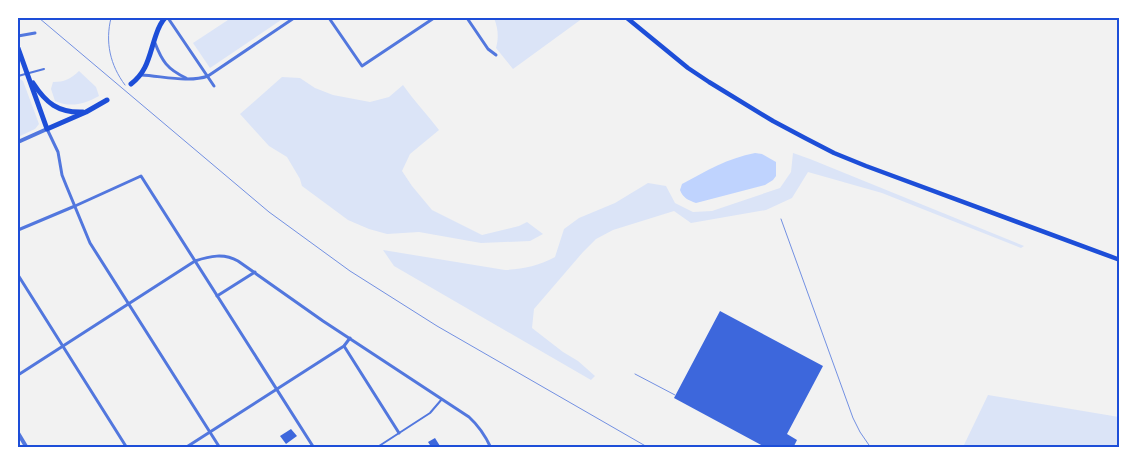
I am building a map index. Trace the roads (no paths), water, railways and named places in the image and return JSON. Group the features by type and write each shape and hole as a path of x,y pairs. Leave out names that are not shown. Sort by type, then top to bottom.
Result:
{"main road":[{"path":"131,84 146,68 158,28 166,18"},
{"path":"627,18 688,68 773,121 819,146 866,166 1120,260"},
{"path":"18,48 48,129 86,112 107,100"},
{"path":"28,74 49,103 72,112 86,112"}],"street":[{"path":"166,18 214,86"},
{"path":"141,75 170,78 201,78 208,76 294,18"},
{"path":"329,18 362,66 434,18"},
{"path":"467,18 488,48 496,55"},
{"path":"18,36 35,33"},
{"path":"154,41 163,61 174,72 186,78"},
{"path":"18,142 48,129 58,152 62,175 90,244 220,448"},
{"path":"18,230 141,176 314,448"},
{"path":"18,375 195,261 212,256 226,256 255,272 324,321 468,417 478,425 491,448"},
{"path":"217,296 255,272"},
{"path":"18,275 127,448"},
{"path":"185,448 344,346 350,338"},
{"path":"344,346 399,433"},
{"path":"18,433 27,448"}],"lane":[{"path":"18,76 44,69"},
{"path":"376,448 430,413 442,399"}],"water":[{"path":"755,153 762,154 776,162 776,176 765,185 696,203 681,193 682,184 700,174 726,162"}],"railway":[{"path":"39,18 269,212 350,271 437,326 649,448"},
{"path":"111,18 109,27 110,53 112,61 125,85"},
{"path":"781,219 853,418 871,448"},
{"path":"635,374 675,395"}]}
